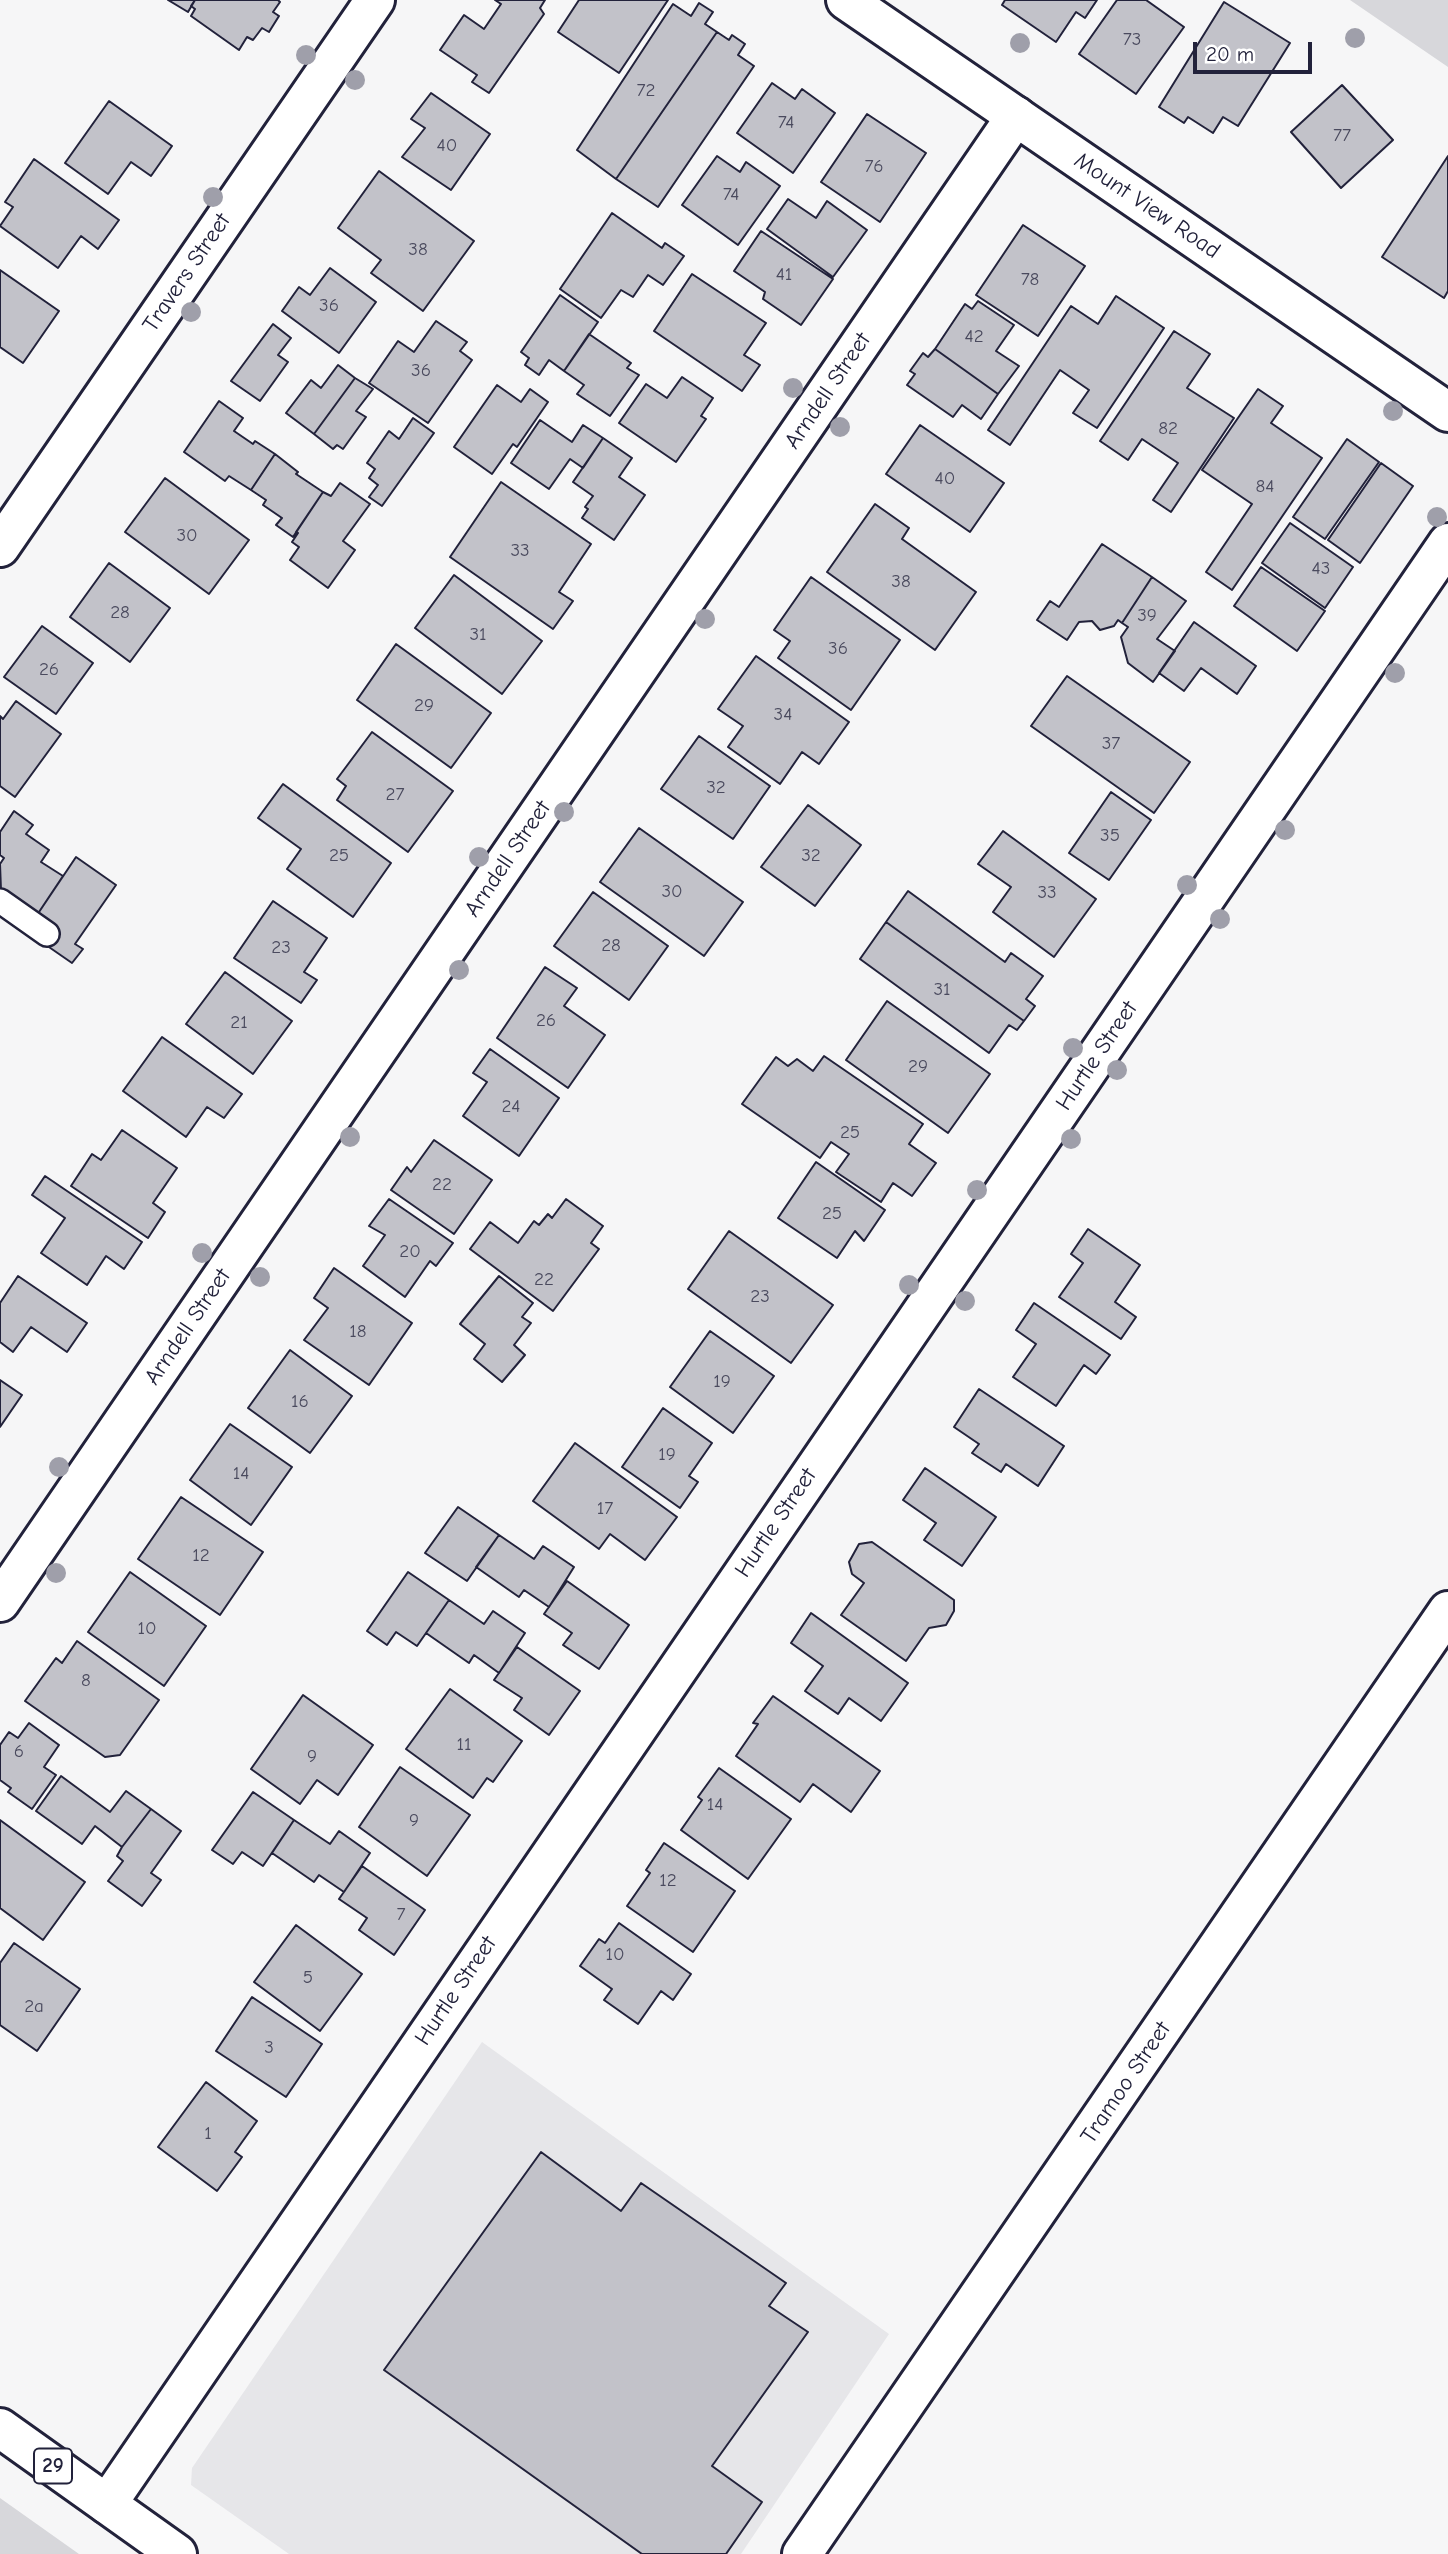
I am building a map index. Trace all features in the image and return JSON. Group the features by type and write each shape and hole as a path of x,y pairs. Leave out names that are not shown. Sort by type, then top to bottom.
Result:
{"street":[{"name":"Travers Street","path":"0,547 375,0"},
{"name":"Mount View Road","path":"846,0 1448,412"},
{"name":"Arndell Street","path":"0,1602 1016,117"},
{"name":"Hurtle Street","path":"107,2504 1448,544"},
{"name":"Tramoo Street","path":"802,2554 1448,1611"},
{"name":"29","path":"0,2428 177,2554"}],"lane":[{"path":"0,901 47,934"}],"shaded area":[{"path":"1350,0 1448,0 1448,67"},
{"path":"482,2042 889,2334 741,2554 289,2554 191,2485 192,2468"},
{"path":"0,2498 79,2554 0,2554"}],"building":[{"path":"168,0 195,0 188,12"},
{"path":"195,0 278,0 280,2 273,12 279,16 269,32 262,28 253,40 247,37 239,50 191,16 195,9 191,6"},
{"path":"495,0 545,0 540,8 544,14 489,93 472,82 477,75 440,50 464,15 484,29 501,4"},
{"path":"579,0 668,0 619,73 558,32"},
{"path":"1005,0 1097,0 1085,18 1076,12 1056,42 1002,5"},
{"path":"1117,0 1146,0 1184,27 1136,94 1079,54"},
{"path":"1224,2 1290,43 1238,126 1223,117 1213,133 1188,117 1184,123 1159,107"},
{"path":"699,3 713,12 705,24 717,32 616,179 577,150 673,4 691,16"},
{"path":"717,32 729,40 732,35 745,44 738,55 754,66 658,207 616,179"},
{"path":"772,83 795,99 802,89 835,113 793,173 737,133"},
{"path":"1342,85 1393,140 1341,188 1291,132"},
{"path":"431,93 490,134 451,190 402,157 425,128 411,119"},
{"path":"109,101 172,146 151,176 131,162 108,194 65,163"},
{"path":"867,114 926,153 880,222 821,182"},
{"path":"717,156 740,172 746,162 780,186 738,245 682,205"},
{"path":"1448,156 1448,291 1444,298 1382,257"},
{"path":"34,159 119,220 98,249 81,236 58,268 0,226 13,207 5,202"},
{"path":"379,171 474,241 423,311 371,273 381,260 338,228"},
{"path":"788,199 816,218 827,201 867,230 833,277 767,229"},
{"path":"612,213 662,248 665,243 684,256 663,285 648,275 633,297 621,290 601,318 560,289"},
{"path":"1023,225 1085,266 1038,336 976,295"},
{"path":"761,231 833,279 801,325 763,299 765,292 734,271"},
{"path":"330,268 376,302 339,353 282,311 299,287 310,295"},
{"path":"0,270 59,311 23,363 0,347"},
{"path":"692,274 766,323 744,355 760,365 742,391 654,331"},
{"path":"560,295 598,322 564,371 549,360 539,375 525,365 529,358 521,352"},
{"path":"1116,296 1164,328 1097,428 1073,413 1089,390 1060,370 1010,445 988,430 1071,306 1098,324"},
{"path":"978,301 1014,325 996,351 1019,366 998,394 935,349 965,304 972,309"},
{"path":"436,321 467,342 460,351 472,360 428,423 369,383 398,341 414,352"},
{"path":"273,324 291,338 278,355 288,362 260,401 231,381"},
{"path":"1174,331 1210,354 1187,388 1234,418 1171,512 1153,500 1178,463 1142,439 1128,460 1100,441"},
{"path":"589,334 631,363 627,368 639,375 610,416 577,394 584,385 564,371"},
{"path":"935,349 998,394 981,419 962,405 953,417 907,385 915,374 910,371 923,353 928,357"},
{"path":"338,365 355,378 314,434 286,413 311,380 321,388"},
{"path":"682,377 713,398 701,416 706,419 676,462 619,423 646,384 667,398"},
{"path":"355,378 373,389 356,411 366,417 343,449 337,445 333,449 314,434"},
{"path":"497,385 521,402 530,389 548,402 517,447 513,444 492,474 454,447"},
{"path":"1258,389 1283,406 1271,423 1322,458 1232,590 1206,572 1252,504 1202,470"},
{"path":"219,401 243,418 234,431 275,454 251,490 229,476 225,481 184,452"},
{"path":"413,418 434,433 382,506 369,497 378,485 369,478 375,469 367,463 389,431 399,439"},
{"path":"540,420 572,442 583,425 603,438 583,468 570,459 549,489 511,463"},
{"path":"920,425 1004,483 970,532 886,474"},
{"path":"603,438 632,458 619,477 645,495 614,540 582,518 588,509 585,507 593,496 573,482"},
{"path":"1347,439 1379,462 1325,539 1293,517"},
{"path":"275,454 298,472 296,474 323,492 293,537 276,525 282,518 263,505 266,500 251,490"},
{"path":"1381,463 1413,486 1360,563 1328,540"},
{"path":"165,478 249,540 209,594 125,532"},
{"path":"501,482 591,544 559,592 573,601 553,629 450,557"},
{"path":"340,483 370,504 343,541 355,550 328,588 290,560 299,547 292,542 323,492 331,496"},
{"path":"875,504 909,528 902,539 976,592 935,650 827,572"},
{"path":"1290,523 1353,567 1325,608 1262,563"},
{"path":"1102,544 1152,577 1122,623 1118,620 1114,626 1100,630 1092,621 1079,622 1067,640 1037,620 1050,601 1059,607"},
{"path":"109,563 170,608 130,662 70,617"},
{"path":"1261,567 1325,611 1297,651 1234,606"},
{"path":"454,575 542,641 502,694 415,628"},
{"path":"811,577 900,640 851,710 778,658 790,641 774,630"},
{"path":"1152,577 1186,601 1157,639 1175,651 1153,682 1128,663 1121,637 1128,627 1122,623"},
{"path":"1194,622 1256,666 1237,694 1201,668 1184,691 1159,673"},
{"path":"42,626 93,663 56,714 4,677"},
{"path":"396,644 491,713 451,768 357,700"},
{"path":"756,656 849,722 819,764 802,752 780,784 728,747 743,726 718,709"},
{"path":"1067,676 1190,762 1154,813 1031,726"},
{"path":"16,701 61,734 15,797 0,786 0,716 3,719"},
{"path":"372,732 453,791 408,852 337,800 346,786 337,779"},
{"path":"699,736 770,786 733,839 661,789"},
{"path":"283,784 391,863 353,917 287,869 301,849 258,818"},
{"path":"1111,792 1151,820 1109,880 1069,853"},
{"path":"808,805 861,845 815,906 761,867"},
{"path":"14,811 33,825 26,834 49,850 41,862 63,876 37,915 1,890 0,864 4,858 0,855 0,832"},
{"path":"639,828 743,902 704,956 600,882"},
{"path":"1003,831 1096,899 1054,957 993,912 1011,887 978,864"},
{"path":"76,857 116,885 75,944 83,949 72,963 46,945 37,915"},
{"path":"908,891 1005,962 1011,953 1043,976 1026,999 1035,1006 1024,1021 886,922"},
{"path":"593,892 668,946 629,1000 554,946"},
{"path":"273,901 327,938 304,972 317,980 301,1003 234,958"},
{"path":"886,922 1024,1021 1017,1030 1009,1025 989,1053 860,959"},
{"path":"545,967 577,988 564,1006 605,1035 568,1088 497,1038"},
{"path":"225,972 292,1021 253,1074 186,1024"},
{"path":"887,1001 990,1074 948,1133 846,1060"},
{"path":"162,1037 242,1094 224,1118 207,1107 186,1137 123,1091"},
{"path":"490,1049 559,1098 519,1156 463,1116 487,1082 473,1073"},
{"path":"824,1056 923,1124 909,1144 936,1163 912,1196 893,1183 881,1202 836,1172 849,1154 831,1142 820,1158 742,1104 776,1057 788,1066 797,1059 813,1071"},
{"path":"122,1130 177,1168 153,1203 165,1212 148,1238 71,1186 92,1154 101,1160"},
{"path":"434,1140 492,1180 454,1234 391,1190 407,1167 411,1172"},
{"path":"816,1162 885,1210 864,1241 855,1231 837,1258 778,1218"},
{"path":"45,1176 142,1242 124,1269 106,1256 87,1285 41,1253 65,1218 32,1195"},
{"path":"389,1199 453,1243 436,1266 430,1261 405,1297 363,1266 385,1235 369,1226"},
{"path":"566,1199 603,1226 591,1243 599,1249 553,1311 470,1249 490,1222 518,1243 534,1221 539,1225 548,1214 552,1218"},
{"path":"1088,1229 1140,1265 1115,1302 1136,1317 1121,1339 1059,1297 1083,1263 1071,1254"},
{"path":"729,1231 833,1305 791,1363 688,1289"},
{"path":"334,1268 412,1323 369,1385 304,1340 328,1308 314,1298"},
{"path":"18,1276 87,1323 67,1352 31,1327 13,1352 0,1342 0,1303"},
{"path":"499,1276 533,1303 522,1317 531,1323 514,1345 525,1355 502,1382 474,1359 485,1344 460,1324"},
{"path":"1034,1303 1110,1355 1096,1374 1084,1365 1056,1406 1013,1377 1036,1344 1016,1330"},
{"path":"710,1331 774,1376 733,1433 670,1387"},
{"path":"290,1350 352,1396 310,1453 248,1408"},
{"path":"0,1380 22,1395 0,1427"},
{"path":"979,1389 1064,1446 1038,1486 1006,1464 1001,1472 972,1453 979,1444 954,1427"},
{"path":"663,1408 712,1443 689,1476 698,1482 680,1508 622,1467"},
{"path":"230,1424 292,1467 251,1525 190,1480"},
{"path":"575,1443 677,1517 645,1560 610,1534 599,1549 533,1501"},
{"path":"925,1468 996,1517 962,1566 924,1540 936,1523 903,1500"},
{"path":"181,1497 263,1552 220,1615 138,1559"},
{"path":"458,1507 499,1535 467,1581 425,1553"},
{"path":"499,1535 534,1559 543,1546 574,1567 549,1607 524,1590 519,1597 476,1567"},
{"path":"872,1542 954,1600 954,1611 946,1625 929,1628 906,1661 841,1615 864,1583 852,1574 849,1562 859,1544"},
{"path":"130,1572 206,1626 164,1686 88,1632"},
{"path":"408,1572 449,1600 417,1646 396,1632 387,1645 367,1631"},
{"path":"567,1581 629,1625 599,1669 563,1645 572,1633 544,1614"},
{"path":"449,1600 484,1624 493,1611 525,1633 499,1673 474,1655 469,1663 426,1633"},
{"path":"811,1613 908,1683 881,1721 849,1698 838,1714 805,1691 823,1666 791,1643"},
{"path":"77,1641 159,1700 120,1755 105,1757 25,1701 56,1658 62,1663"},
{"path":"517,1647 580,1691 549,1735 514,1710 522,1698 494,1680"},
{"path":"450,1689 522,1741 493,1782 487,1778 473,1798 406,1749"},
{"path":"303,1695 373,1745 338,1795 317,1780 300,1804 251,1769"},
{"path":"773,1696 880,1771 851,1812 813,1784 800,1802 736,1756 758,1724 753,1723"},
{"path":"29,1723 59,1745 44,1767 56,1775 32,1809 8,1792 11,1788 0,1780 0,1745 9,1732 18,1738"},
{"path":"400,1767 470,1815 427,1876 359,1827"},
{"path":"719,1768 791,1819 748,1879 681,1830 702,1800 698,1797"},
{"path":"61,1776 110,1812 126,1791 151,1809 122,1847 95,1826 82,1844 36,1811"},
{"path":"253,1792 294,1820 263,1866 242,1852 233,1864 212,1850"},
{"path":"151,1809 181,1831 151,1873 161,1880 142,1906 108,1881 123,1861 117,1856 122,1847"},
{"path":"0,1820 85,1882 43,1940 0,1908"},
{"path":"294,1820 330,1844 339,1831 370,1853 344,1892 319,1875 314,1882 272,1853"},
{"path":"664,1843 735,1891 693,1952 627,1906 650,1873 646,1870"},
{"path":"362,1866 425,1910 394,1955 359,1930 367,1918 339,1899"},
{"path":"619,1923 691,1974 673,2000 661,1991 638,2024 604,2000 612,1989 580,1966 599,1939 605,1943"},
{"path":"296,1925 362,1974 320,2031 254,1982"},
{"path":"14,1943 80,1989 37,2051 0,2025 0,1963"},
{"path":"252,1997 322,2044 286,2097 216,2051"},
{"path":"206,2082 257,2121 235,2152 242,2157 217,2191 158,2147"},
{"path":"541,2152 621,2211 641,2183 786,2283 769,2306 808,2332 712,2466 762,2502 726,2554 642,2554 384,2370"}]}
